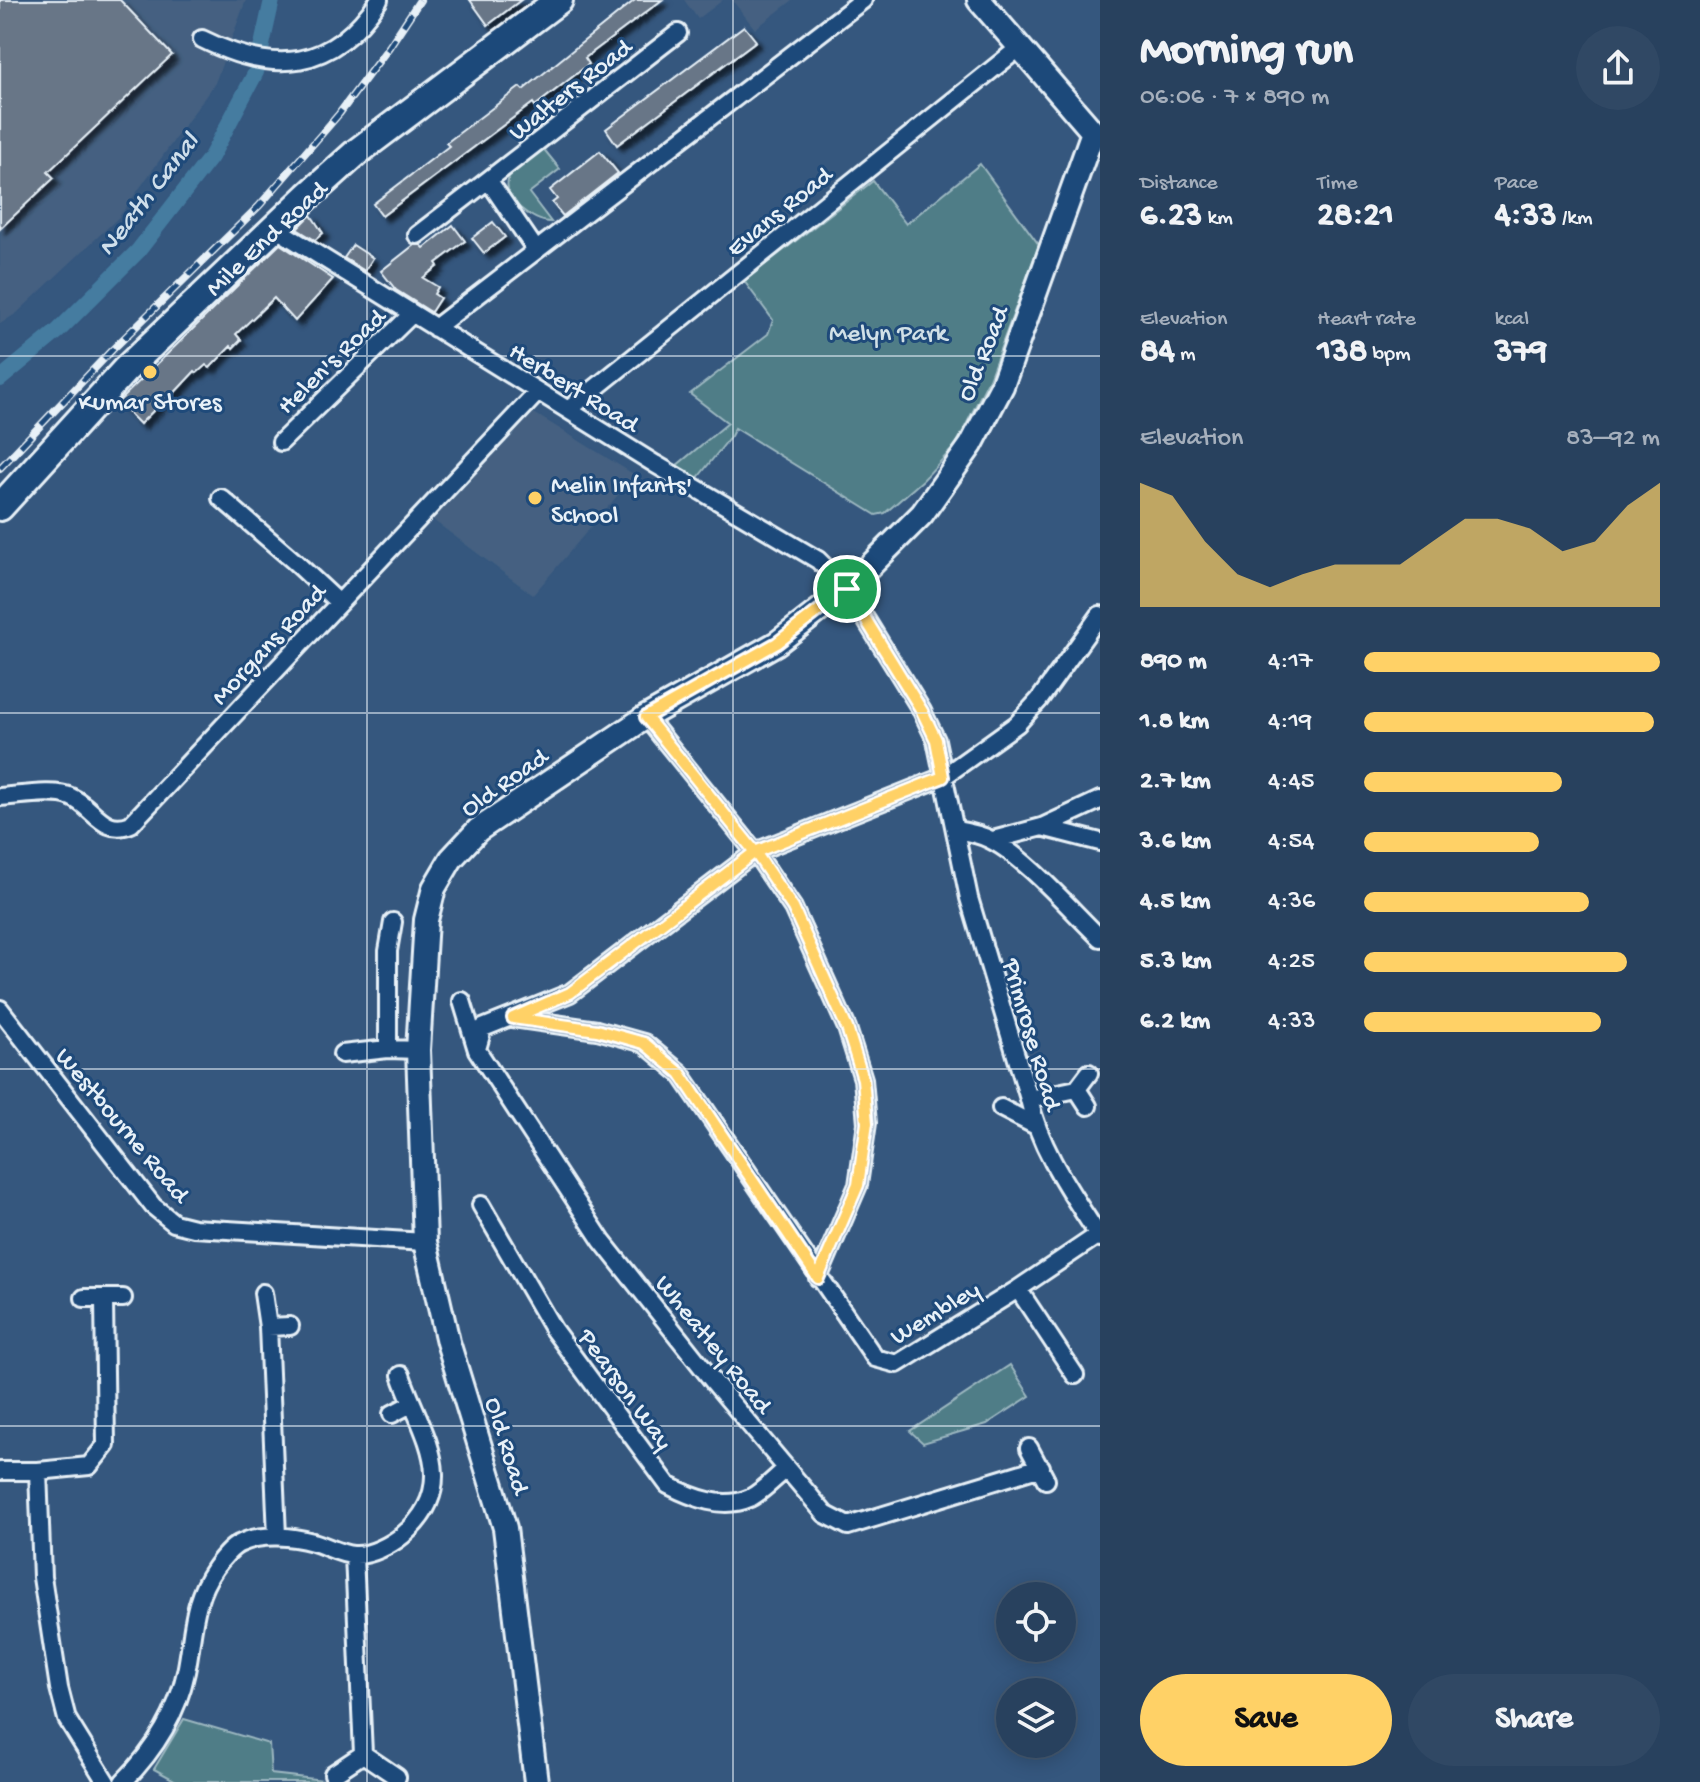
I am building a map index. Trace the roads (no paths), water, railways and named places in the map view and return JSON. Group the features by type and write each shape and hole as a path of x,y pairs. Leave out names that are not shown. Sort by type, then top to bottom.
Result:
{"main road":[{"name":"Mile End Road","path":"0,507 125,370 357,152 559,0"}],"street":[{"path":"202,39 227,51 284,63 309,58 337,46 379,0"},
{"path":"435,328 863,0"},
{"path":"979,0 1019,48 1096,125"},
{"name":"Walters Road","path":"417,235 678,33"},
{"name":"Evans Road","path":"568,410 1019,48"},
{"name":"Old Road","path":"536,1782 505,1528 448,1342 425,1242 418,1050 426,920 434,888 451,859 478,830 646,717 777,643 847,589 922,514 971,445 1002,386 1096,125"},
{"path":"489,181 536,250"},
{"name":"Herbert Road","path":"275,228 538,392 818,560 847,589 922,711 936,740 943,777"},
{"name":"Helen's Road","path":"281,442 412,314"},
{"name":"Morgans Road","path":"0,797 56,794 71,797 110,827 121,828 131,824 538,392"},
{"path":"221,498 338,602"},
{"path":"477,1050 483,1028 570,993 755,852 943,777 1017,724 1039,700 1100,615"},
{"path":"646,717 755,852 793,908 847,1028 863,1079 867,1123 858,1185 818,1278"},
{"name":"Primrose Road","path":"943,777 969,898 1034,1125 1052,1162 1099,1236"},
{"path":"993,840 1042,827 1100,800"},
{"path":"1042,827 1100,842"},
{"path":"955,830 993,840 1013,854 1100,938"},
{"path":"388,1049 388,951 393,922"},
{"name":"Wheatley Road","path":"462,1001 477,1050 602,1241 825,1514 848,1526 1043,1474 1029,1448"},
{"name":"Westbourne Road","path":"0,1009 153,1206 174,1223 194,1228 425,1242"},
{"name":"Wembley","path":"513,1018 597,1030 644,1043 680,1073 875,1358 897,1364 1099,1236"},
{"path":"342,1054 388,1049 418,1050"},
{"path":"1029,1099 1077,1089 1089,1073"},
{"path":"1077,1089 1088,1106"},
{"path":"1001,1108 1034,1125"},
{"name":"Pearson Way","path":"481,1205 553,1329 668,1485 692,1497 729,1504 751,1498 786,1469"},
{"path":"1018,1289 1075,1375"},
{"path":"263,1293 268,1327 277,1536"},
{"path":"84,1298 123,1298"},
{"path":"0,1471 89,1466 106,1445 104,1300"},
{"path":"268,1327 290,1326"},
{"path":"123,1782 142,1763 172,1716 186,1674 198,1597 216,1566 240,1543 277,1536 310,1541 354,1555 391,1545 413,1527 435,1493 433,1460 423,1426 401,1375"},
{"path":"392,1414 411,1404"},
{"path":"38,1471 42,1577 59,1688 67,1719 106,1782"},
{"path":"354,1555 363,1754"},
{"path":"333,1774 363,1754"},
{"path":"363,1754 397,1777"}],"waterway":[{"name":"Neath Canal","path":"0,379 58,331 138,251 211,157 256,72 272,0"}],"railway":[{"path":"0,468 112,350 259,206 339,114 420,0"}],"place":[{"name":"Kumar Stores","path":"150,372"},
{"name":"Melin Infants' School","path":"535,498"}],"park label":[{"name":"Melyn Park","path":"888,331"}]}
